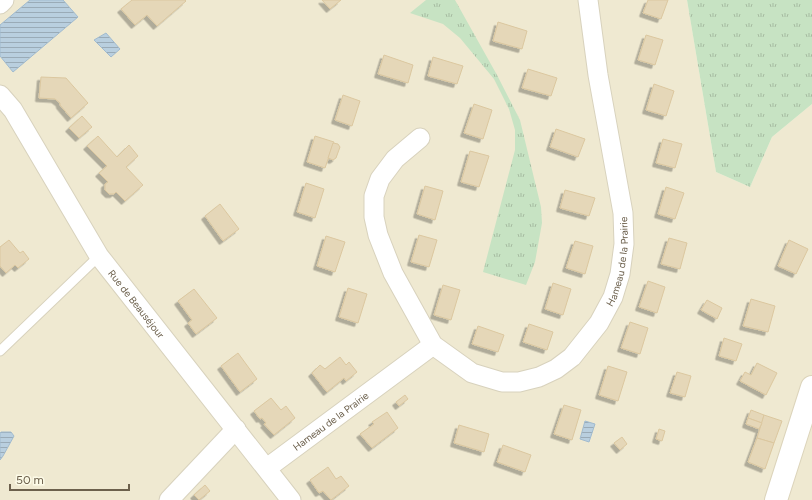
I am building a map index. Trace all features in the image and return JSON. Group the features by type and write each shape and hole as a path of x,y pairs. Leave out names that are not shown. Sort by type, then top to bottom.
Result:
{"main road":[{"path":"776,500 812,387"}],"street":[{"path":"0,4 4,0"},
{"name":"Hameau de la Prairie","path":"420,138 395,159 380,179 374,196 374,218 378,235 393,274 433,345 472,373 502,382 519,382 540,377 556,369 572,357 599,323 613,298 620,274 624,244 623,213 598,75 588,0"},
{"name":"Rue de Beauséjour","path":"0,95 13,110 99,256 291,500"},
{"name":"Hameau de la Prairie","path":"266,468 433,345"},
{"path":"169,500 236,429"}],"lane":[{"path":"0,351 99,256"}],"shaded area":[{"path":"0,0 687,0 716,172 750,187 772,137 812,104 812,500 0,500"}],"green space":[{"path":"426,0 455,0 497,75 520,120 541,207 542,223 535,262 526,285 483,272 515,150 515,130 509,109 494,79 460,38 443,24 410,13"},
{"path":"687,0 812,0 812,104 772,137 750,187 716,172"}],"water":[{"path":"30,0 63,0 78,17 13,72 0,56 0,25"},
{"path":"106,33 120,49 111,57 94,40"},
{"path":"585,421 595,424 589,442 580,439"},
{"path":"11,432 14,436 0,460 0,433"}],"building":[{"path":"132,0 186,1 157,26 147,15 135,25 121,9"},
{"path":"322,0 341,0 330,9"},
{"path":"648,0 668,0 661,19 643,13"},
{"path":"498,22 527,31 522,49 493,41"},
{"path":"646,35 663,40 655,65 638,60"},
{"path":"384,55 413,65 408,83 378,74"},
{"path":"433,57 463,66 457,84 428,76"},
{"path":"528,69 557,78 551,96 522,88"},
{"path":"41,77 66,78 88,103 71,118 60,103 55,99 39,98"},
{"path":"654,84 674,91 666,116 646,110"},
{"path":"343,95 360,101 352,126 335,120"},
{"path":"474,104 492,110 483,139 464,133"},
{"path":"82,116 92,127 79,138 69,128"},
{"path":"556,129 585,139 578,157 550,147"},
{"path":"98,136 117,157 129,145 138,156 126,167 143,185 125,201 116,192 114,194 109,194 105,190 105,184 108,182 99,173 107,166 87,146"},
{"path":"315,136 334,142 325,168 307,162"},
{"path":"663,139 682,144 675,168 656,163"},
{"path":"333,143 338,144 340,147 336,158 333,160 328,158"},
{"path":"470,151 489,156 479,187 461,182"},
{"path":"306,183 324,189 315,218 297,212"},
{"path":"425,186 443,191 435,220 417,214"},
{"path":"666,187 684,193 675,219 658,214"},
{"path":"565,190 595,198 589,216 560,208"},
{"path":"220,204 239,229 223,241 205,216"},
{"path":"419,235 437,240 429,267 411,262"},
{"path":"326,236 345,242 335,272 317,266"},
{"path":"669,238 687,243 680,269 661,264"},
{"path":"9,240 20,253 23,251 29,259 18,268 15,265 6,273 0,266 0,247"},
{"path":"789,240 808,249 796,274 778,266"},
{"path":"575,241 593,246 585,274 566,268"},
{"path":"648,281 665,287 657,313 639,307"},
{"path":"553,283 571,289 563,315 545,309"},
{"path":"443,285 460,290 451,320 434,315"},
{"path":"348,288 367,294 358,323 339,317"},
{"path":"194,289 217,318 196,334 188,323 192,320 178,301"},
{"path":"751,299 775,306 768,332 743,326"},
{"path":"707,300 722,308 717,319 701,310"},
{"path":"630,322 648,328 640,354 621,348"},
{"path":"529,324 553,332 547,350 523,342"},
{"path":"478,326 504,335 498,352 472,344"},
{"path":"724,338 742,344 736,361 719,356"},
{"path":"238,353 257,379 240,392 221,366"},
{"path":"340,357 346,365 349,362 357,372 346,381 344,378 327,392 312,373 320,365 325,369"},
{"path":"757,363 777,373 766,395 740,381 745,372 751,375"},
{"path":"608,366 627,372 618,401 599,395"},
{"path":"677,372 691,376 685,397 670,393"},
{"path":"405,395 408,399 399,406 396,402"},
{"path":"271,398 281,410 286,406 295,418 274,435 264,424 266,423 262,418 260,419 254,411"},
{"path":"564,405 581,410 572,440 554,434"},
{"path":"751,410 764,415 762,423 748,418"},
{"path":"387,412 398,428 372,448 360,434 374,424 372,422"},
{"path":"764,415 782,421 774,443 757,438"},
{"path":"748,418 762,423 759,429 746,424"},
{"path":"459,425 489,434 484,452 454,443"},
{"path":"659,429 665,431 662,441 656,439"},
{"path":"622,437 627,444 620,450 614,443"},
{"path":"757,438 774,443 765,469 748,462"},
{"path":"503,445 531,455 525,472 497,462"},
{"path":"328,467 336,479 341,476 349,486 331,500 323,491 319,493 310,480"},
{"path":"205,485 210,491 199,500 194,495"}]}
